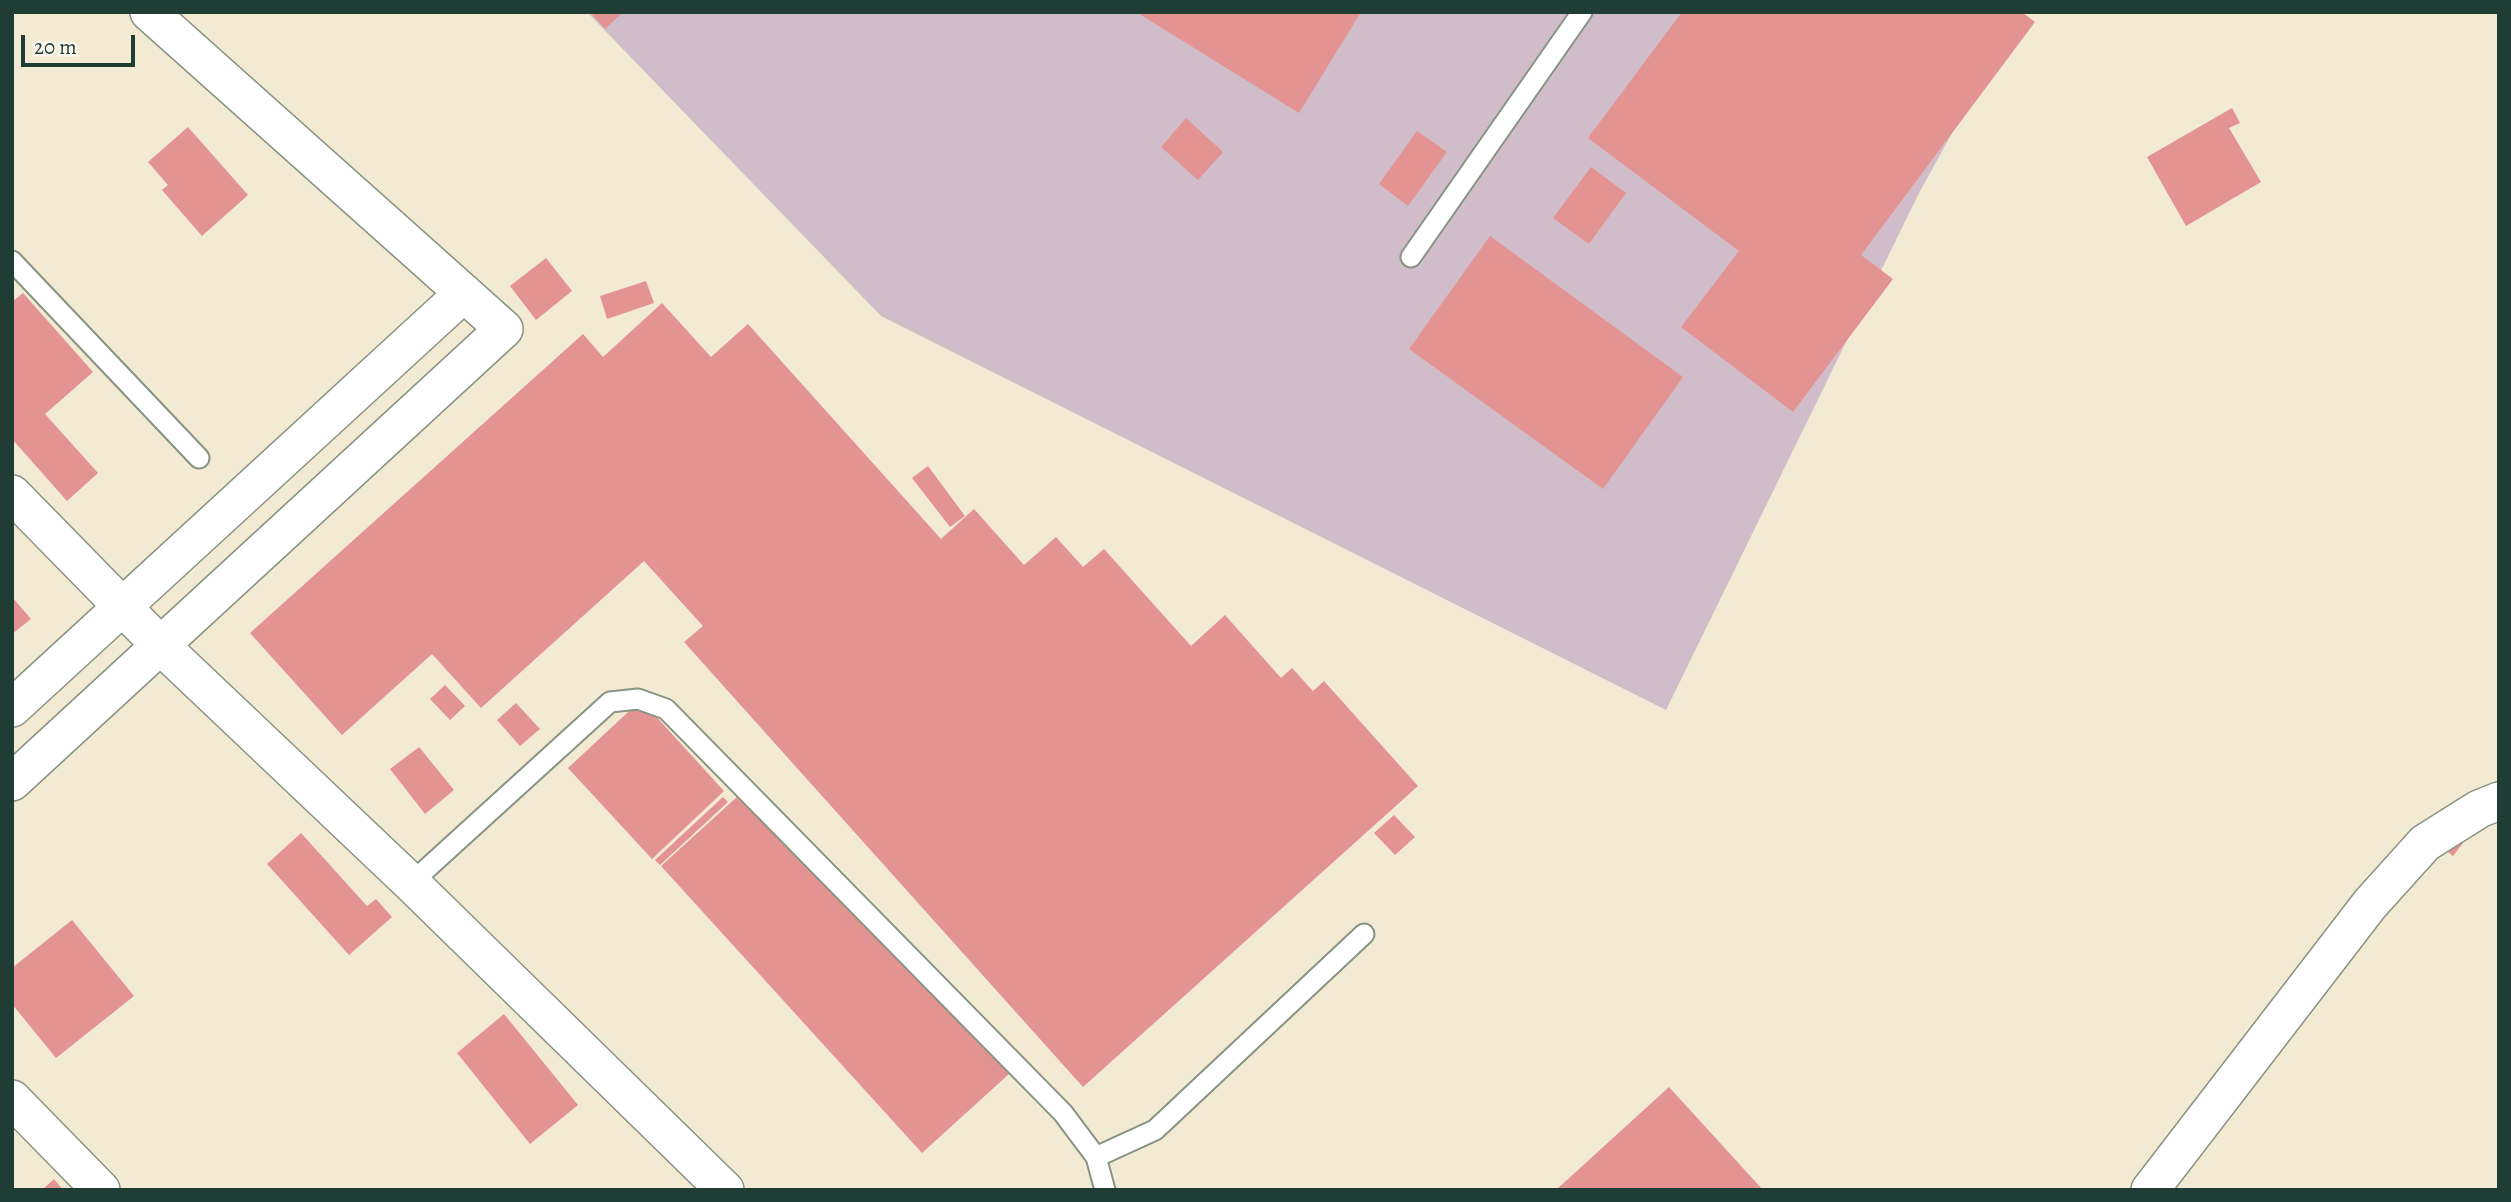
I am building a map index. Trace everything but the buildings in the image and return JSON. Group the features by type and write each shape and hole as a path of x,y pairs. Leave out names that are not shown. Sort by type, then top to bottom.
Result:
{"street":[{"path":"12,782 504,329 149,12"},
{"path":"12,708 464,293"},
{"path":"12,494 160,645 411,883 724,1190"},
{"path":"2150,1190 2370,904 2425,843 2479,810 2499,802"},
{"path":"12,1099 101,1190"}],"lane":[{"path":"1411,257 1582,12"},
{"path":"12,261 199,458"},
{"path":"411,883 610,702 638,699 666,709 1063,1113 1096,1157 1105,1190"},
{"path":"1096,1157 1155,1130 1364,934"}],"shaded area":[{"path":"587,12 2019,12 1919,193 1666,710 881,316"}]}
